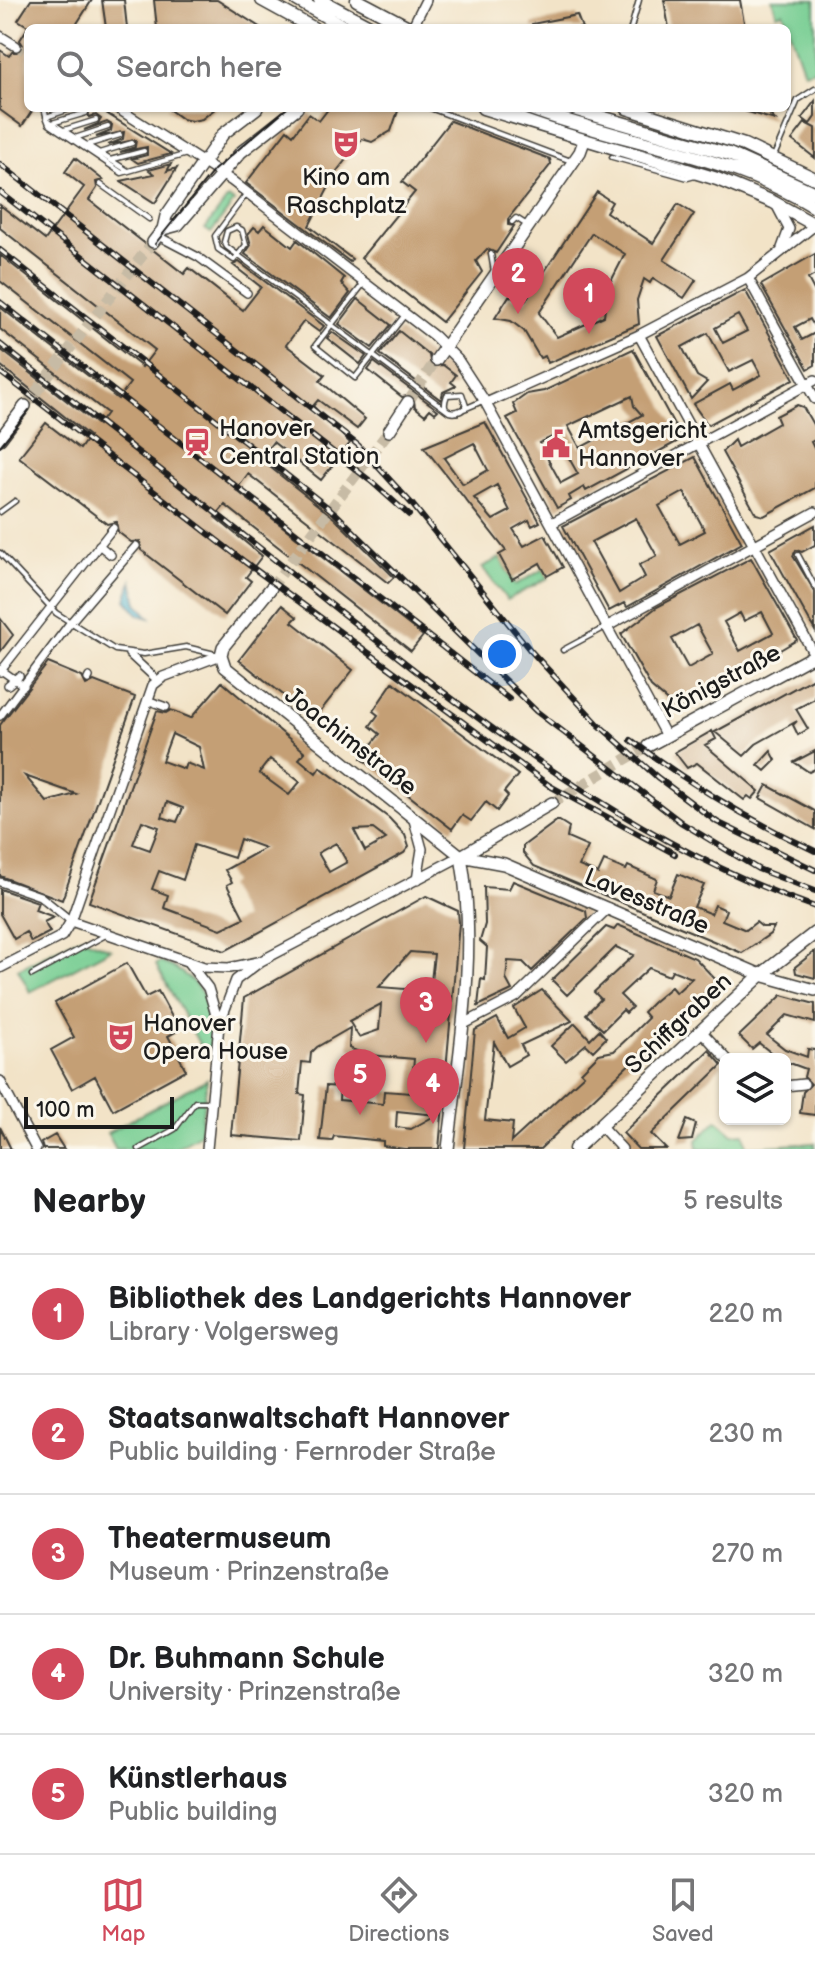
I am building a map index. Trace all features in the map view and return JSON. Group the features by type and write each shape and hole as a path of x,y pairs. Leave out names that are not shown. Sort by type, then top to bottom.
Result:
{"main road":[{"path":"262,0 279,5 306,24"},
{"path":"297,0 339,24"},
{"path":"320,0 365,24"},
{"path":"357,0 403,24"},
{"path":"496,112 587,141 706,171 815,225"},
{"path":"542,112 724,166 781,188 815,207"},
{"path":"584,112 729,154 815,193"},
{"path":"587,141 624,112"},
{"path":"630,112 677,123 744,145 815,179"},
{"name":"Schiffgraben","path":"575,1149 761,975 815,933"}],"street":[{"path":"413,24 426,0"},
{"path":"0,36 16,46"},
{"path":"123,112 248,193 445,346 485,402 666,736"},
{"path":"158,236 166,216 223,134 252,112"},
{"path":"158,236 178,225 241,152 292,112"},
{"path":"436,360 587,141 595,112"},
{"path":"773,202 785,216 789,229 777,255"},
{"path":"485,402 639,335 748,278 815,225"},
{"path":"158,236 198,257 247,293"},
{"path":"748,278 811,382 815,399"},
{"path":"639,335 815,655"},
{"path":"552,523 811,382"},
{"path":"389,431 408,402"},
{"path":"0,439 25,406"},
{"path":"606,627 815,512"},
{"path":"24,686 1,671 113,528"},
{"path":"99,545 111,555"},
{"path":"0,716 15,701 70,623 136,546"},
{"path":"0,968 62,936 71,921 147,700 157,680 221,655 226,641 271,588"},
{"path":"129,654 157,680"},
{"name":"Joachimstraße","path":"221,655 232,674 461,856"},
{"name":"Königstraße","path":"648,746 815,655"},
{"path":"147,700 166,707"},
{"path":"207,1149 219,1025 236,980 261,961 417,880 552,803"},
{"path":"413,817 422,849 417,880"},
{"path":"448,1149 462,1025 467,905 461,856"},
{"name":"Lavesstraße","path":"461,856 504,864 761,975 815,990"},
{"path":"0,882 40,896 71,921 188,962 217,968 261,961"},
{"path":"462,1025 516,997 608,908"},
{"path":"188,962 208,988 219,1025"},
{"path":"702,1032 721,1053"},
{"path":"0,1081 36,1149"},
{"path":"791,1085 804,1084"},
{"path":"600,1125 622,1149"}],"lane":[{"path":"632,24 639,0"},
{"path":"773,158 798,100 815,89"},
{"path":"45,112 49,124 122,173 189,153"},
{"path":"46,118 62,112"},
{"path":"441,112 573,162"},
{"path":"625,112 618,120 612,138 664,159"},
{"path":"52,123 86,113"},
{"path":"46,118 128,171"},
{"path":"64,130 96,120"},
{"path":"75,138 108,127"},
{"path":"87,145 120,135"},
{"path":"99,153 132,143"},
{"path":"110,160 144,151"},
{"path":"612,157 688,178 706,171"},
{"path":"100,184 149,219"},
{"path":"248,193 215,236 218,249 234,260 240,252 246,245 242,230 236,227 227,231 224,242 227,247 239,256 252,265 388,366 449,412 454,413 459,412 466,406 462,394 452,392 447,395 445,405 450,412 454,413 459,413 485,402"},
{"path":"512,222 516,218 529,226"},
{"path":"491,254 494,276"},
{"path":"364,283 315,346 355,378 405,315"},
{"path":"0,512 15,501"},
{"path":"782,530 788,540"},
{"path":"0,553 50,608 115,650 129,654 186,647 221,655"},
{"path":"798,555 815,587"},
{"path":"563,650 606,627"},
{"path":"32,975 92,940 115,934"},
{"path":"139,1149 175,1129 195,1102 211,1102"}],"green space":[{"path":"772,0 815,0 815,69 804,72 791,35 791,24 787,24 783,12 777,14"},
{"path":"228,198 234,202 211,233 205,229"},
{"path":"500,558 515,585 544,569 548,578 507,600 482,567"},
{"path":"80,937 111,949 30,992 18,969"},
{"path":"160,962 191,980 205,999 212,1021 211,1047 207,1058 156,965"},
{"path":"207,1079 200,1134 174,1149 116,1149 107,1133"},
{"path":"717,1120 719,1125 733,1134 744,1133 747,1147 815,1143 815,1149 698,1149 697,1140"}],"water":[{"path":"132,581 137,603 150,618 139,615 126,600"}],"building":[{"path":"31,0 92,0 77,24 24,24 18,20"},
{"path":"102,0 124,0 127,24 105,24"},
{"path":"154,0 217,0 255,24 157,24"},
{"path":"664,0 740,0 744,24 668,24"},
{"path":"577,15 580,24 532,24"},
{"path":"24,34 24,112 31,112 22,126 0,110 0,50 9,56 12,52 20,52 23,45 20,40"},
{"path":"815,101 815,117 810,124 802,118"},
{"path":"88,112 104,112 171,154 138,163 132,159 147,155 147,147 120,152 135,147 136,140 108,145 123,139 124,132 96,137 111,131 112,125 107,122 84,130 98,124 101,119 96,115 89,117"},
{"path":"172,112 211,112 202,119 182,119"},
{"path":"326,112 398,112 391,131 372,142 362,139 337,171 309,226 352,259 350,262 246,183 287,130 293,135 309,114 319,121"},
{"path":"748,112 768,112 775,120"},
{"path":"450,121 550,159 551,164 508,219 508,225 514,226 496,253 487,249 476,261 482,272 442,322 361,258 415,192 402,182"},
{"path":"805,123 815,128 815,158 792,140"},
{"path":"75,158 103,180 96,182 97,188 89,200 184,274 189,268 243,310 261,287 233,265 239,262 324,326 319,332 304,321 286,345 325,375 320,381 365,419 357,429 318,400 313,406 350,443 321,480 273,442 260,459 334,518 394,577 388,583 248,474 236,490 423,636 411,651 225,505 215,517 262,556 246,577 251,581 225,615 141,550 140,541 131,542 118,532 116,522 107,524 19,457 46,423 80,449 89,436 0,365 0,349 98,425 107,413 0,329 0,307 118,399 130,383 0,281 0,255 142,367 155,350 0,228 0,205 45,240 84,187 65,172"},
{"path":"171,164 167,171 177,168 155,203 121,181 154,174 149,170"},
{"path":"597,192 612,202 606,212 653,243 678,204 694,214 664,260 696,280 684,298 653,278 650,283 644,279 637,300 639,324 548,363 545,356 540,358 524,331 511,321 495,318 509,296 525,301","holes":["592,233 625,254 607,289 604,316 557,337 539,313"]},
{"path":"264,225 292,247 297,240 344,278 341,283 350,293 331,318 245,254 251,245 248,234 254,227 259,231"},
{"path":"815,254 815,275 808,279 815,292 815,328 810,319 795,327 802,340 815,333 815,365 808,369 761,285"},
{"path":"745,290 794,379 708,425 693,404 730,384 733,390 761,375 753,360 729,372 708,333 682,347 697,376 707,382 691,399 657,336","holes":["738,315 747,331 723,343 715,328"]},
{"path":"358,299 391,325 372,348 339,324"},
{"path":"399,331 429,355 431,366 443,365 456,375 451,382 456,386 443,392 441,400 380,354"},
{"path":"332,332 366,356 360,364 327,338"},
{"path":"633,349 682,439 586,491 584,487 557,508 507,418 517,413 513,404 527,394 544,391","holes":["632,396 634,406 642,415 580,448 568,426","556,435 578,474 561,483 539,443"]},
{"path":"374,362 438,410 435,413 430,409 425,415 415,407 413,395 402,397 368,370"},
{"path":"797,405 803,407 815,428 815,440 811,442 815,450 815,488 764,516 756,514 722,452 734,440 737,447 779,423 776,416"},
{"path":"485,422 540,522 532,526 529,520 513,529 524,546 545,535 563,567 547,576 540,563 512,579 499,555 506,551 424,447","holes":["474,443 488,470 463,484 444,458","497,485 510,511 493,520 474,498"]},
{"path":"695,457 742,543 627,607 624,603 609,611 563,526","holes":["684,492 705,531 680,544 659,506","636,518 657,556 639,565 645,577 619,593 591,542"]},
{"path":"815,525 815,545 802,552 796,550 793,556 815,592 815,631 770,550"},
{"path":"751,558 797,640 678,710 651,687 621,634 657,607","holes":["762,612 773,633 740,651 724,622 740,613 744,621","697,625 713,654 688,668 672,639"]},
{"path":"282,605 297,617 292,622 353,670 314,719 239,660"},
{"path":"0,618 13,635 0,652"},
{"path":"48,663 82,677 86,685 94,681 135,697 62,900 0,876 0,725","holes":["25,776 76,794 47,802"]},
{"path":"815,677 815,699 796,709 808,729 798,735 793,725 797,721 756,744 744,756 715,732"},
{"path":"222,682 305,752 299,759 316,773 320,767 389,818 405,835 409,847 404,853 225,951 89,902 157,711 166,713 171,710 191,718","holes":["172,734 199,747 204,770 186,763 184,769 162,761","270,759 300,782 289,795 259,773","167,802 183,808 177,822 162,817","142,821 159,827 150,850 133,844","373,829 386,839 365,851 354,830","240,839 265,848 225,870 232,882 227,885 244,918 221,929 164,908 168,895 152,889 159,871 183,880 194,845 234,858","336,843 347,862 329,872 318,853"]},
{"path":"393,682 518,775 504,792 508,796 497,811 486,802 471,821 462,815 452,829 361,758 380,734 370,726 378,715 373,711"},
{"path":"712,731 716,739 705,745 759,791 752,799 748,796 744,800 697,763 687,768 675,752"},
{"path":"771,751 776,760 765,771 758,765"},
{"path":"815,751 815,769 809,772 794,762"},
{"path":"767,785 815,811 815,829 760,798"},
{"path":"558,820 569,827 567,838 588,847 579,866 598,874 604,861 626,870 628,866 657,879 653,890 669,896 678,874 704,885 694,907 711,914 715,905 726,910 722,920 746,930 756,922 762,927 774,927 770,934 742,953 534,866 523,853 523,846"},
{"path":"513,881 586,911 587,918 532,971 523,962 508,961 506,979 512,990 478,1006 481,979 485,980 487,947 480,941 485,924 484,887 509,889"},
{"path":"0,889 38,902 35,910 54,917 44,922 50,932 31,942 26,932 14,939 0,914"},
{"path":"426,896 458,911 439,1149 405,1149 383,1146 383,1141 334,1136 332,1141 320,1140 326,1086 340,1087 339,1100 383,1104 384,1091 411,1093 414,1059 370,1055 369,1064 358,1063 359,1052 349,1048 350,1028 317,1047 311,1053 310,1063 302,1062 299,1094 305,1095 301,1141 231,1135 244,998","holes":["410,952 434,954 430,991 379,987","381,1004 379,1030 359,1037 349,1021","397,1111 436,1115 411,1129 396,1127"]},
{"path":"618,925 695,958 717,981 540,1149 464,1149 475,1030 497,1018 508,1038 525,1028 514,1008 542,990 572,1021 521,1045 526,1055 507,1066 494,1042 485,1120 513,1123 511,1142 584,1075 581,1072 599,1054 614,1051 630,1036 648,1018 643,1012 653,1002 671,987 676,993 692,978 672,970 669,976 649,968 620,995 632,1007 626,1013 623,1010 603,1030 586,1014 601,999 594,992 634,955 616,947 567,995 552,980 606,927 614,930"},
{"path":"815,951 815,978 796,973 795,967"},
{"name":"Hanover Opera House","path":"127,963 146,997 158,991 179,1030 168,1036 186,1070 113,1110 95,1076 72,1089 51,1050 74,1037 55,1003"},
{"path":"782,995 815,1004 815,1023 787,1015 767,1035 785,1049 807,1057 808,1049 815,1050 815,1115 800,1113 803,1092 811,1084 804,1077 806,1069 791,1063 791,1053 772,1053 759,1043 752,1049 739,1036"},
{"path":"575,1023 590,1039 599,1030 606,1038 593,1051 586,1044 566,1061 551,1046"},
{"path":"709,1050 719,1062 719,1068 651,1134 666,1149 638,1149 623,1133"},
{"path":"687,1120 696,1124 692,1140 679,1141"},
{"path":"0,1127 11,1149 0,1149"},
{"path":"55,1135 64,1149 43,1149 41,1143"}],"tunnel":[{"path":"16,46 24,51"},
{"path":"25,406 153,242"},
{"path":"408,402 436,360"},
{"path":"271,588 389,431"},
{"path":"552,803 648,746"}],"tram line":[{"path":"155,244 214,170 282,112"},
{"path":"0,446 29,410"}],"railway":[{"path":"0,164 358,445 412,504 530,650 599,725 657,777 717,822 815,870"},
{"path":"0,192 373,483 409,515"},
{"path":"0,250 335,513 536,711 682,823 758,869 815,891"},
{"path":"0,302 509,699"},
{"path":"0,344 424,677 547,767 677,846 745,879 815,907"},
{"path":"0,372 245,562 550,786 675,854"},
{"path":"631,740 720,800 815,851"}],"place":[{"name":"Kino am Raschplatz","path":"346,144"},
{"name":"Staatsanwaltschaft Hannover","path":"518,314"},
{"name":"Bibliothek des Landgerichts Hannover","path":"589,334"},
{"name":"Hanover Central Station","path":"197,442"},
{"name":"Amtsgericht Hannover","path":"556,444"},
{"name":"Hanover Opera House","path":"121,1037"},
{"name":"Theatermuseum","path":"426,1043"},
{"name":"Künstlerhaus","path":"360,1115"},
{"name":"Dr. Buhmann Schule","path":"433,1124"}]}
